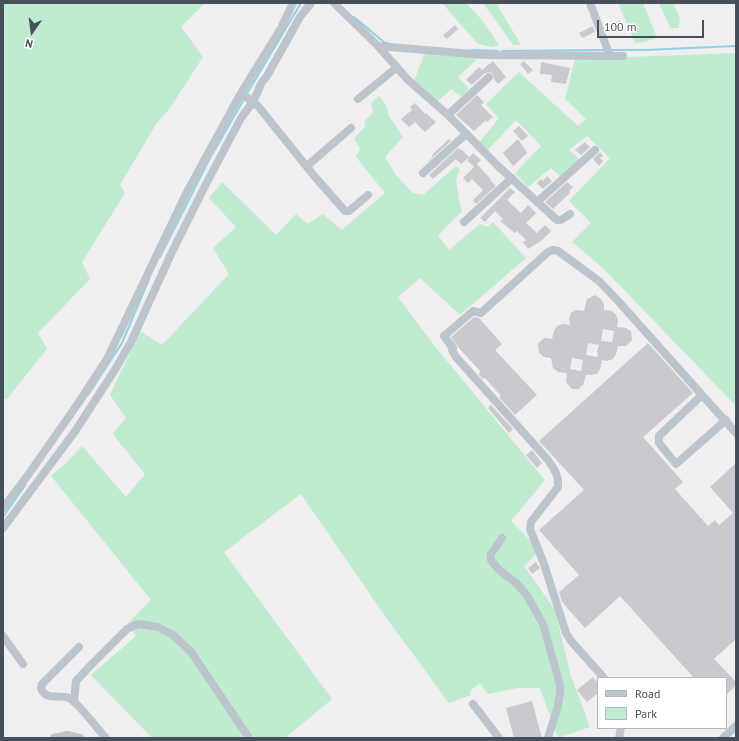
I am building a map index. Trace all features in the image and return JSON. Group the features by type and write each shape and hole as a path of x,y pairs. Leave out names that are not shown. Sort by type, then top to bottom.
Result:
{"street":[{"path":"3,528 79,402 131,342 192,212 243,95 293,3"},
{"path":"3,508 31,482 76,430 111,364 186,194 226,134 241,118 267,76 300,17 311,3"},
{"path":"334,3 378,46 408,80 557,220 562,220 570,214"},
{"path":"590,3 610,56"},
{"path":"378,46 484,55 623,56"},
{"path":"358,99 397,67"},
{"path":"448,116 489,77"},
{"path":"243,95 252,101 280,132 345,211 349,211 368,195"},
{"path":"307,166 351,128"},
{"path":"423,173 466,134"},
{"path":"537,202 595,150"},
{"path":"464,222 512,178"},
{"path":"603,677 571,641 566,633 544,564 530,529 531,522 558,487 556,472 542,454 456,357 452,350 453,348 444,336 473,311 481,313 548,252 553,250 558,251 604,286 726,420 736,433"},
{"path":"702,395 659,436 659,444 676,464 726,420"},
{"path":"502,538 491,554 491,560 498,569 526,594 543,624 560,685 558,706 548,738"},
{"path":"74,702 76,682 127,629 138,624 158,627 173,635 192,652 249,738"},
{"path":"3,636 23,664"},
{"path":"79,647 42,684 41,688 45,695 65,697 74,702 106,738"},
{"path":"473,704 499,738"},
{"path":"723,738 736,726"},
{"path":"54,738 67,735 80,738"}],"green space":[{"path":"3,3 205,3 181,27 203,57 170,108 156,124 120,185 125,193 82,262 90,279 38,333 47,349 6,400 3,396"},
{"path":"442,3 466,3 482,20 499,45 492,47 478,44"},
{"path":"483,3 496,3 521,45 513,45"},
{"path":"618,3 643,3 657,38 635,43"},
{"path":"659,3 673,3 680,18 678,28 670,28"},
{"path":"425,53 478,58 458,77 469,89 462,97 451,89 438,101 414,81"},
{"path":"736,53 736,406 603,268 572,242 591,223 569,201 610,158 587,136 569,150 580,160 561,177 551,168 528,187 515,173 541,146 516,120 487,151 479,143 499,118 486,104 519,72 578,126 586,119 565,99 575,59"},
{"path":"379,96 386,105 389,116 403,137 385,157 396,175 413,193 423,195 456,166 460,170 456,179 462,211 438,235 449,250 480,224 487,227 493,222 526,258 460,315 420,278 398,297 433,344 545,480 511,521 540,550 524,566 555,610 570,673 590,727 558,738 540,688 518,688 488,694 480,683 470,691 471,695 449,703 385,616 301,494 224,552 332,699 285,738 152,738 91,675 136,636 128,623 151,600 51,476 82,446 126,497 145,474 113,433 126,418 110,395 140,331 162,345 229,274 213,248 236,227 209,198 222,182 276,235 296,214 308,224 323,214 342,230 385,193 356,157 360,149 354,138 366,126 364,121 373,113 371,103"}],"building":[{"path":"620,21 623,27 610,33 607,26"},
{"path":"455,25 458,29 447,39 443,35"},
{"path":"593,26 595,32 582,38 579,33"},
{"path":"493,61 506,77 498,84 494,79 493,74 490,72 485,73 472,85 466,80 479,67 482,70"},
{"path":"524,61 533,70 528,74 520,64"},
{"path":"541,62 570,68 566,84 551,82 552,75 540,74"},
{"path":"477,95 484,102 481,105 493,117 487,122 486,120 474,131 456,115"},
{"path":"415,103 425,114 426,113 436,122 425,132 415,122 409,127 401,119 412,110 410,107"},
{"path":"519,126 528,136 522,141 513,131"},
{"path":"449,139 451,141 422,167 433,156 432,155"},
{"path":"518,139 527,153 513,166 503,153"},
{"path":"585,142 590,147 581,155 575,150"},
{"path":"458,148 469,157 461,164 456,159 433,179 429,175"},
{"path":"600,152 603,156 600,158 603,161 599,166 593,159"},
{"path":"473,153 481,160 474,167 467,160"},
{"path":"477,164 496,186 476,204 473,200 483,190 472,179 468,183 463,178"},
{"path":"547,176 552,181 543,189 537,183 541,179 543,181"},
{"path":"567,182 573,187 569,192 570,193 553,209 545,202"},
{"path":"510,188 515,192 507,200 521,213 528,205 536,213 526,223 537,233 545,225 551,231 541,241 528,249 523,242 526,240 517,231 515,233 500,221 503,219 495,211 485,222 480,218"},
{"path":"595,295 602,300 604,310 612,311 616,315 618,320 617,327 626,328 631,331 632,340 626,346 618,346 613,359 607,361 602,360 597,374 586,375 583,385 578,389 572,389 566,382 567,373 558,372 553,368 551,358 544,357 539,353 538,344 544,338 552,339 557,326 563,324 570,325 569,319 571,313 576,310 584,311 587,299","holes":["603,329 614,331 612,342 601,341","588,343 599,345 597,351 598,357 586,355","572,358 583,360 581,371 570,369"]},
{"path":"474,317 479,318 502,344 495,350 537,395 515,415 485,378 483,379 479,375 480,371 451,337"},
{"path":"648,343 693,393 643,437 683,482 675,489 708,526 715,520 719,525 733,513 710,487 736,463 736,639 714,659 736,682 736,685 727,694 727,677 693,677 620,596 585,628 562,602 559,592 579,575 539,530 584,490 539,441"},
{"path":"491,405 513,429 509,433 488,408"},
{"path":"532,450 542,463 537,468 526,455"},
{"path":"536,562 540,568 532,574 528,568"},
{"path":"593,677 597,682 597,694 587,702 577,690"},
{"path":"532,701 542,738 514,738 506,708"}],"waterway":[{"path":"246,95 301,3"},
{"path":"354,17 385,43 388,43"},
{"path":"610,50 736,46"},
{"path":"472,50 498,51"},
{"path":"502,51 606,50"},
{"path":"160,257 210,158 244,99"},
{"path":"88,395 122,343 149,279"},
{"path":"3,517 26,484"}]}
